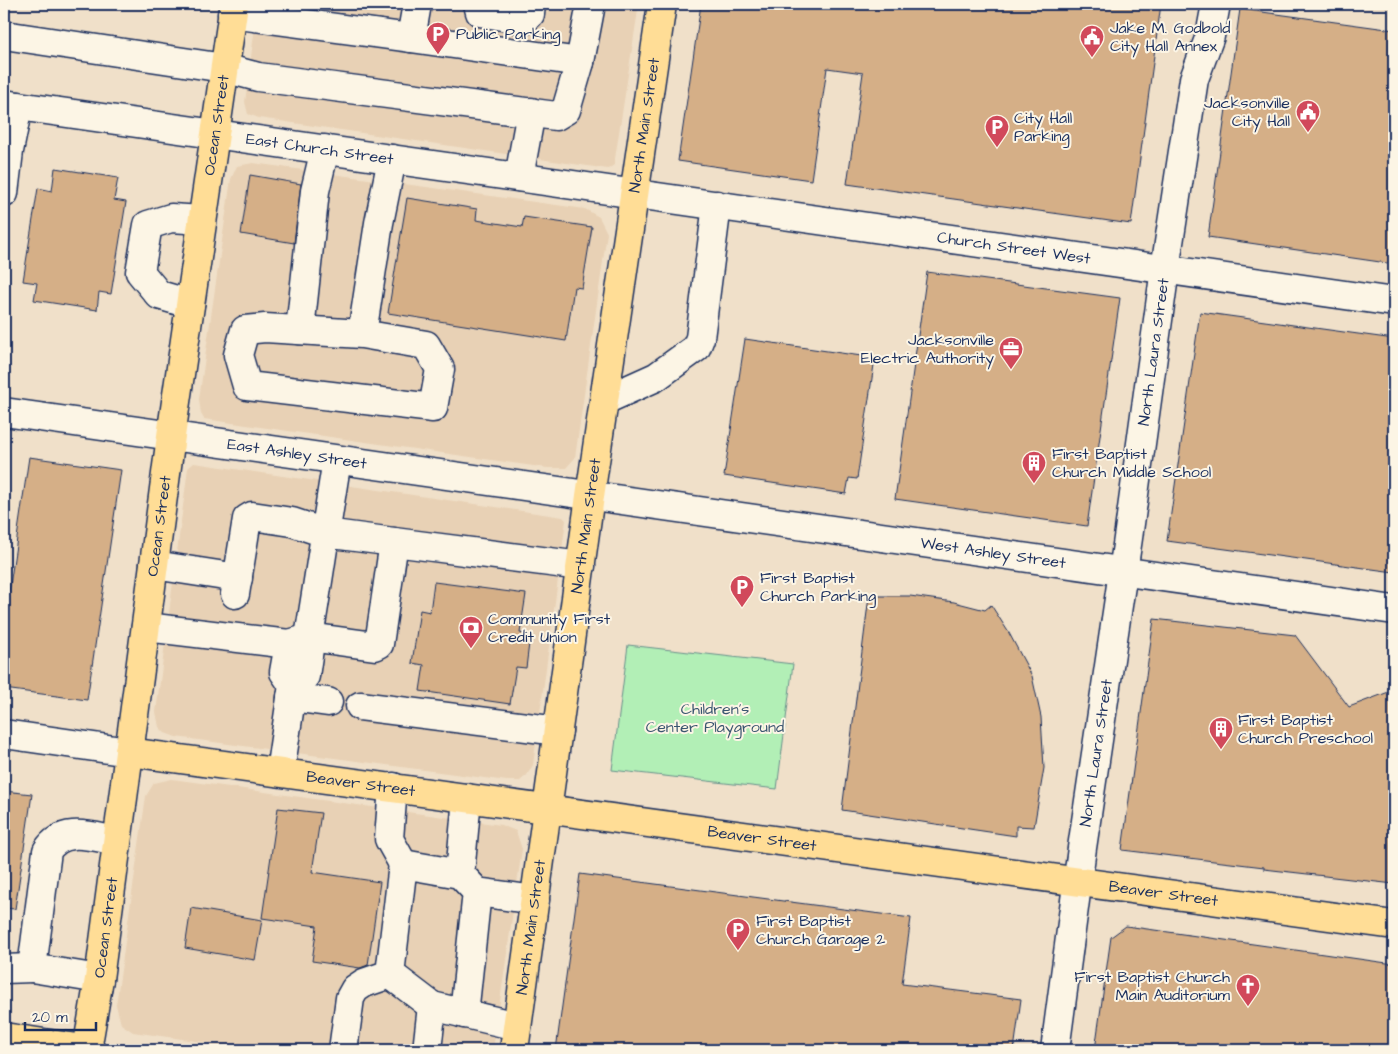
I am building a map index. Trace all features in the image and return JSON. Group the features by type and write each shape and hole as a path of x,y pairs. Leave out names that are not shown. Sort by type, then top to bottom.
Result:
{"main road":[{"name":"North Main Street","path":"516,1038 590,496 662,4"},
{"name":"Ocean Street","path":"87,1050 99,979 171,436 233,9"},
{"name":"Beaver Street","path":"129,752 1394,925"},
{"path":"4,1037 92,1050"}],"street":[{"path":"412,38 417,4"},
{"path":"478,4 480,12 524,20 530,14 532,4"},
{"path":"4,35 224,68 258,76 556,116 566,110 580,62 591,4"},
{"name":"North Laura Street","path":"1055,1050 1165,269 1194,79 1210,36 1216,4"},
{"path":"233,9 412,38 580,62"},
{"path":"4,193 9,151 11,105"},
{"name":"East Church Street","path":"11,105 634,193"},
{"path":"520,177 531,112"},
{"path":"300,330 315,191 325,150"},
{"path":"362,334 379,223 392,159"},
{"name":"Church Street West","path":"634,193 1394,302"},
{"path":"605,400 656,378 696,348 700,338 717,205"},
{"path":"190,304 159,295 140,272 148,225 171,218 202,220"},
{"path":"265,328 362,334 426,345 440,368 433,408 247,386 238,355 246,330 265,328"},
{"name":"East Ashley Street","path":"4,412 590,496"},
{"path":"300,641 326,533 337,460"},
{"name":"West Ashley Street","path":"590,496 1394,610"},
{"path":"154,565 237,586 247,519 252,516 292,522 326,533 581,566"},
{"path":"146,627 374,646 379,644 394,542"},
{"path":"280,772 292,691 305,676 309,649 300,641"},
{"path":"292,691 328,702"},
{"path":"360,706 558,731"},
{"path":"4,734 129,752"},
{"path":"390,974 403,864 389,839 393,787"},
{"path":"464,1014 468,883 467,798"},
{"path":"32,968 47,851 52,844 64,837 77,834 117,841"},
{"path":"403,864 535,900"},
{"path":"4,968 32,968 99,979"},
{"path":"390,974 432,1006 464,1014 516,1038"},
{"path":"343,1050 350,998 355,989 364,983 390,974"},
{"path":"427,1050 432,1006"}],"shaded area":[{"name":"Public Parking","path":"258,4 639,4 614,165 608,169 259,118 248,114 245,102"},
{"path":"253,163 585,209 599,217 607,233 575,458 566,468 547,468 204,419 201,414 199,399 231,179 237,166"},
{"path":"194,463 563,517 566,520 533,765 527,775 520,781 507,781 176,737 165,733 159,727 156,712 188,468"},
{"path":"172,779 501,825 516,831 522,849 493,1050 259,1050 133,1032 121,1024 116,1005 146,796 154,783"}],"green space":[{"name":"Children's Center Playground","path":"628,645 793,664 777,789 612,770"}],"building":[{"path":"701,4 1161,4 1131,224 847,184 863,73 827,68 811,180 678,161"},
{"name":"Jacksonville City Hall","path":"1240,9 1394,30 1394,264 1208,237"},
{"path":"55,168 118,178 114,200 126,202 111,294 99,292 97,310 34,300 37,283 23,281 38,188 52,191"},
{"path":"250,175 301,184 294,243 241,234"},
{"path":"407,198 477,209 476,220 522,227 524,217 592,227 582,288 574,287 566,341 388,313"},
{"name":"Jacksonville Electric Authority","path":"927,272 1120,298 1087,526 895,499"},
{"path":"1200,312 1394,339 1394,572 1167,541"},
{"path":"745,339 875,358 857,479 849,478 846,494 724,476"},
{"path":"29,457 121,470 87,700 4,689 4,626"},
{"name":"Community First Credit Union","path":"434,582 526,594 520,633 530,635 526,668 516,667 510,704 420,691 424,665 412,663 420,610 430,612"},
{"path":"869,596 910,596 954,602 985,610 991,605 1009,633 1032,676 1041,717 1044,768 1034,827 1016,826 1016,836 842,810"},
{"name":"First Baptist Church Preschool","path":"1154,619 1295,635 1349,707 1394,690 1394,884 1122,850"},
{"path":"4,791 32,794 15,909 4,908"},
{"path":"278,808 321,813 312,872 380,882 368,965 360,968 312,961 317,926 262,918"},
{"name":"First Baptist Church Garage 2","path":"580,874 911,918 902,984 1021,999 1014,1050 556,1050"},
{"path":"191,908 262,920 255,960 185,948"},
{"name":"First Baptist Church Main Auditorium","path":"1126,926 1394,964 1394,1050 1095,1050 1111,937"}],"place":[{"name":"Public Parking","path":"438,55"},
{"name":"Jake M. Godbold City Hall Annex","path":"1092,58"},
{"name":"Jacksonville City Hall","path":"1308,133"},
{"name":"City Hall Parking","path":"997,148"},
{"name":"Jacksonville Electric Authority","path":"1011,370"},
{"name":"First Baptist Church Middle School","path":"1034,484"},
{"name":"First Baptist Church Parking","path":"742,608"},
{"name":"Community First Credit Union","path":"471,649"},
{"name":"First Baptist Church Preschool","path":"1221,750"},
{"name":"First Baptist Church Garage 2","path":"738,951"},
{"name":"First Baptist Church Main Auditorium","path":"1248,1007"}]}
